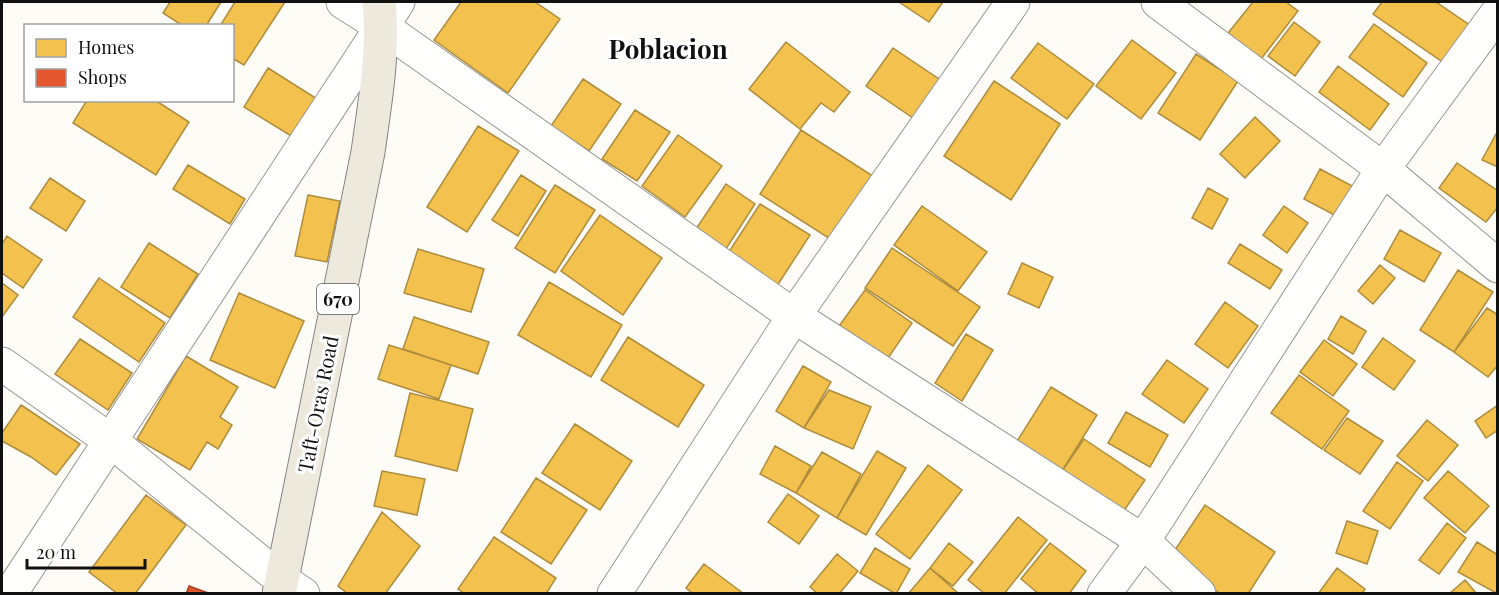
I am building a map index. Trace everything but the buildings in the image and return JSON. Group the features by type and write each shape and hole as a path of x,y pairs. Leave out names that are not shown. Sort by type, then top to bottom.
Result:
{"main road":[{"name":"Taft-Oras Road","path":"288,589 368,152 386,10"}],"street":[{"path":"343,2 386,10 794,316 1143,542 1199,594"},
{"path":"614,594 794,316 1013,2"},
{"path":"1158,2 1383,169 1497,266"},
{"path":"10,594 111,441 386,10"},
{"path":"1104,594 1143,542 1383,169 1497,12"},
{"path":"2,364 111,441 288,589"}],"district":[{"name":"Poblacion","path":"668,48"}]}
